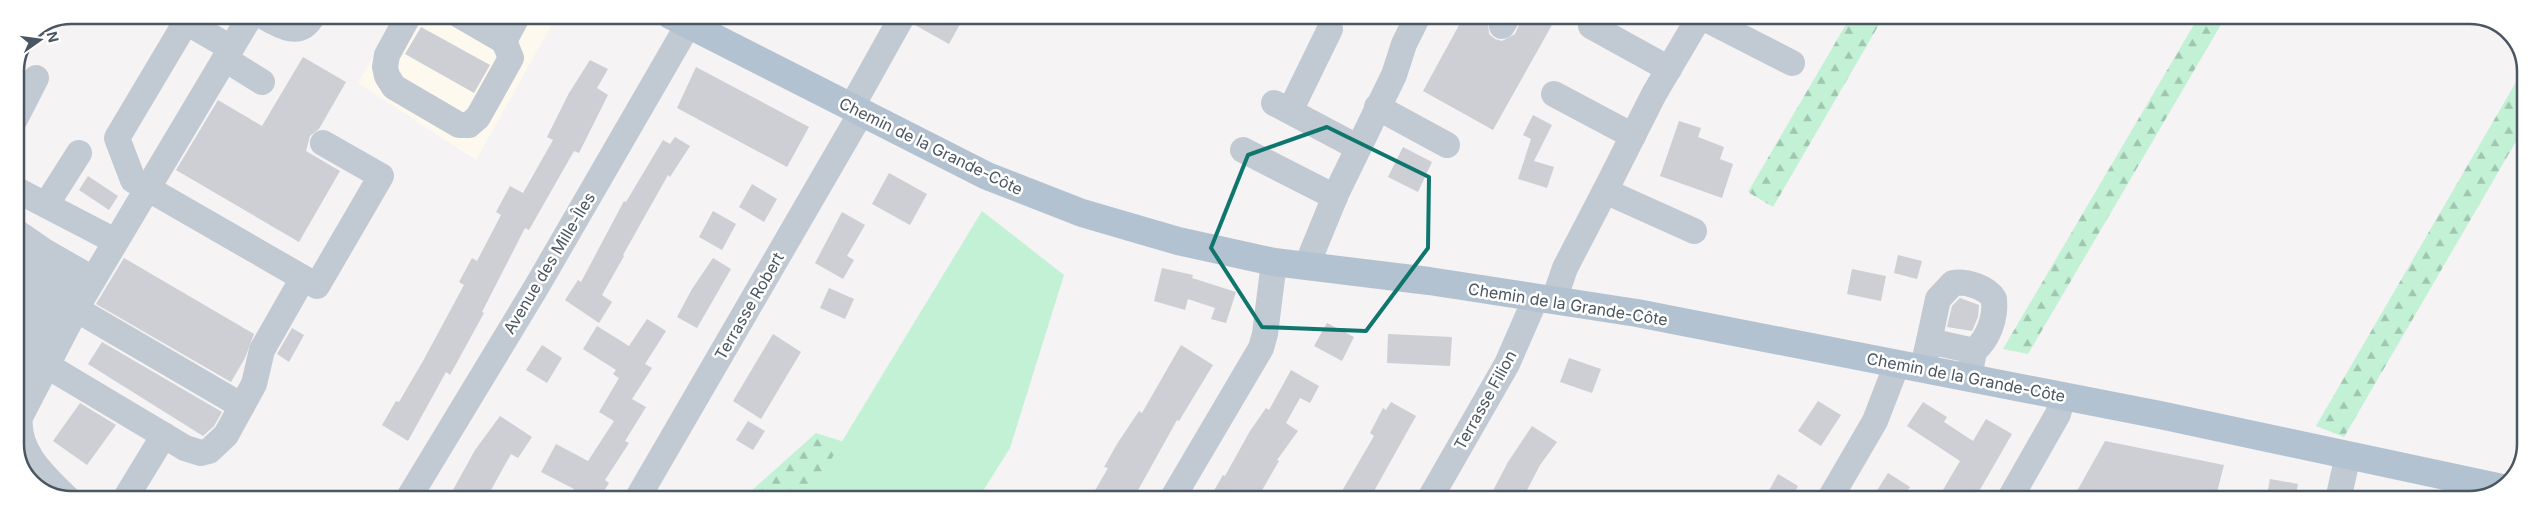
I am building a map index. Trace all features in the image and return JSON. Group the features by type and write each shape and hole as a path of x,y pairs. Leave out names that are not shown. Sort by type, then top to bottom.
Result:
{"main road":[{"name":"Chemin de la Grande-Côte","path":"687,24 969,168 1063,206 1159,236 1274,262 1637,313 2063,396 2492,486"}],"street":[{"path":"185,24 116,138 133,180 317,286 381,176 323,143"},
{"path":"189,24 262,82"},
{"path":"24,405 115,241 246,24"},
{"path":"275,24 292,30 306,24"},
{"path":"404,24 387,55 385,67 387,76 394,87 460,125 469,125 478,117 511,58 504,41 475,24"},
{"path":"413,24 397,54 398,63 407,78 459,108 468,109 476,103 504,53 504,41 513,24"},
{"name":"Avenue des Mille-Îles","path":"413,491 537,286 677,24"},
{"name":"Terrasse Robert","path":"642,491 856,111 899,24"},
{"path":"1309,267 1311,255 1335,197 1357,147 1394,75 1404,44 1414,24"},
{"name":"Terrasse Filion","path":"1434,491 1506,364 1531,309 1544,299 1565,268 1633,136 1695,24"},
{"path":"1716,24 1792,63"},
{"path":"1591,26 1669,69"},
{"path":"1330,29 1282,107 1357,147"},
{"path":"24,101 36,78"},
{"path":"1554,94 1633,136"},
{"path":"1377,107 1447,145"},
{"path":"1243,150 1335,197"},
{"path":"46,205 79,153"},
{"path":"1605,191 1694,231"},
{"path":"24,194 115,241"},
{"path":"24,237 44,251 76,309"},
{"path":"1177,491 1261,348 1265,334 1274,262"},
{"path":"24,267 76,309 242,406"},
{"path":"24,366 43,370 192,451 209,451 226,435 254,384 262,350 302,278"},
{"path":"1834,491 1909,366 1929,341 1938,299 1953,283 1966,283 1987,292 1994,300 1994,312 1986,341 1974,351 1969,377"},
{"path":"24,289 76,309"},
{"path":"24,311 76,309"},
{"path":"1929,341 1974,351"},
{"path":"24,343 34,349 43,370"},
{"path":"2014,491 2058,414 2063,396"},
{"path":"130,491 164,435"},
{"path":"24,451 28,463"},
{"path":"2340,491 2348,455"},
{"path":"29,464 57,489"}],"highlighted area":[{"path":"1327,127 1429,177 1428,248 1366,331 1262,327 1211,248 1248,155"}],"shaded area":[{"path":"392,24 552,24 476,160 358,83"}],"green space":[{"path":"1846,24 1879,24 1773,207 1748,192"},
{"path":"2194,24 2221,24 2028,354 2003,349"},
{"path":"2517,80 2517,140 2344,437 2316,426"},
{"path":"982,211 1064,275 1010,448 983,491 812,491"},
{"path":"816,433 860,447 888,491 751,491"}],"building":[{"path":"915,24 960,24 949,44"},
{"path":"1460,24 1488,24 1489,34 1495,39 1502,41 1515,34 1519,24 1553,24 1493,130 1423,91"},
{"path":"421,27 490,65 474,93 405,54"},
{"path":"303,57 346,82 319,129 310,136 306,151 340,171 299,242 176,170 218,100 262,126"},
{"path":"590,60 608,69 597,88 608,95 579,153 574,151 529,230 525,228 482,312 484,313 450,375 446,372 408,441 382,425 396,401 399,402 464,285 459,282 472,258 477,261 501,215 496,212 510,186 523,193 553,140 547,137 569,93"},
{"path":"696,67 809,127 787,167 677,108"},
{"path":"1533,115 1552,125 1534,161 1554,167 1547,188 1518,179 1531,139 1523,135"},
{"path":"1679,121 1701,128 1698,137 1724,147 1720,159 1733,164 1722,198 1660,176"},
{"path":"675,137 690,146 670,177 668,175 602,295 612,302 599,323 565,300 578,280 581,282 624,201 626,202 663,140 670,144"},
{"path":"1403,147 1432,162 1418,192 1388,177"},
{"path":"889,173 927,194 910,225 872,204"},
{"path":"88,176 118,196 109,210 79,190"},
{"path":"752,184 777,199 764,222 739,207"},
{"path":"713,211 736,224 722,250 699,237"},
{"path":"842,212 865,225 847,256 854,260 843,279 815,263"},
{"path":"1898,255 1922,261 1917,279 1894,273"},
{"path":"124,258 254,334 245,358 231,382 96,304"},
{"path":"713,258 731,269 697,328 677,317 692,289"},
{"path":"1162,268 1193,275 1192,278 1236,292 1226,323 1211,319 1215,308 1188,299 1185,310 1154,301"},
{"path":"1852,269 1886,276 1881,301 1847,294"},
{"path":"829,288 854,299 845,319 820,308"},
{"path":"1960,298 1979,305 1978,317 1972,331 1947,327 1952,306"},
{"path":"647,319 666,331 645,364 652,368 632,399 646,407 625,441 629,443 605,480 609,483 604,491 573,491 574,489 541,472 556,444 588,461 614,421 599,412 619,378 613,374 616,370 583,349 597,326 629,346"},
{"path":"1327,323 1354,337 1342,361 1314,346"},
{"path":"292,328 304,335 289,362 277,354"},
{"path":"773,334 801,352 761,419 733,401"},
{"path":"1388,334 1452,337 1450,366 1387,363"},
{"path":"102,342 222,412 214,426 203,436 88,364"},
{"path":"542,345 562,358 547,383 526,370"},
{"path":"1181,345 1213,365 1179,421 1177,420 1138,491 1095,491 1108,468 1104,467 1117,444 1139,411 1142,413"},
{"path":"1569,358 1601,369 1592,393 1560,382"},
{"path":"1291,370 1319,386 1310,403 1300,398 1286,423 1298,431 1277,460 1279,461 1262,491 1214,491 1223,475 1225,476 1250,431 1266,408 1269,410"},
{"path":"1818,401 1841,415 1821,446 1798,431"},
{"path":"1391,402 1416,416 1374,491 1342,491 1374,436 1370,433 1383,408 1386,410"},
{"path":"1923,402 1947,417 1944,422 1973,441 1986,419 2012,434 1979,491 1942,491 1960,461 1907,426"},
{"path":"80,403 116,425 87,465 53,441"},
{"path":"500,416 532,437 518,458 511,454 490,491 452,491 475,450"},
{"path":"748,421 765,431 753,450 736,440"},
{"path":"1532,426 1557,442 1540,465 1527,491 1493,491 1508,462"},
{"path":"2105,441 2224,465 2217,491 2077,491"},
{"path":"1888,473 1910,487 1907,491 1877,491"},
{"path":"1778,474 1798,486 1796,491 1769,491"},
{"path":"2270,479 2298,484 2297,491 2268,491"}]}
